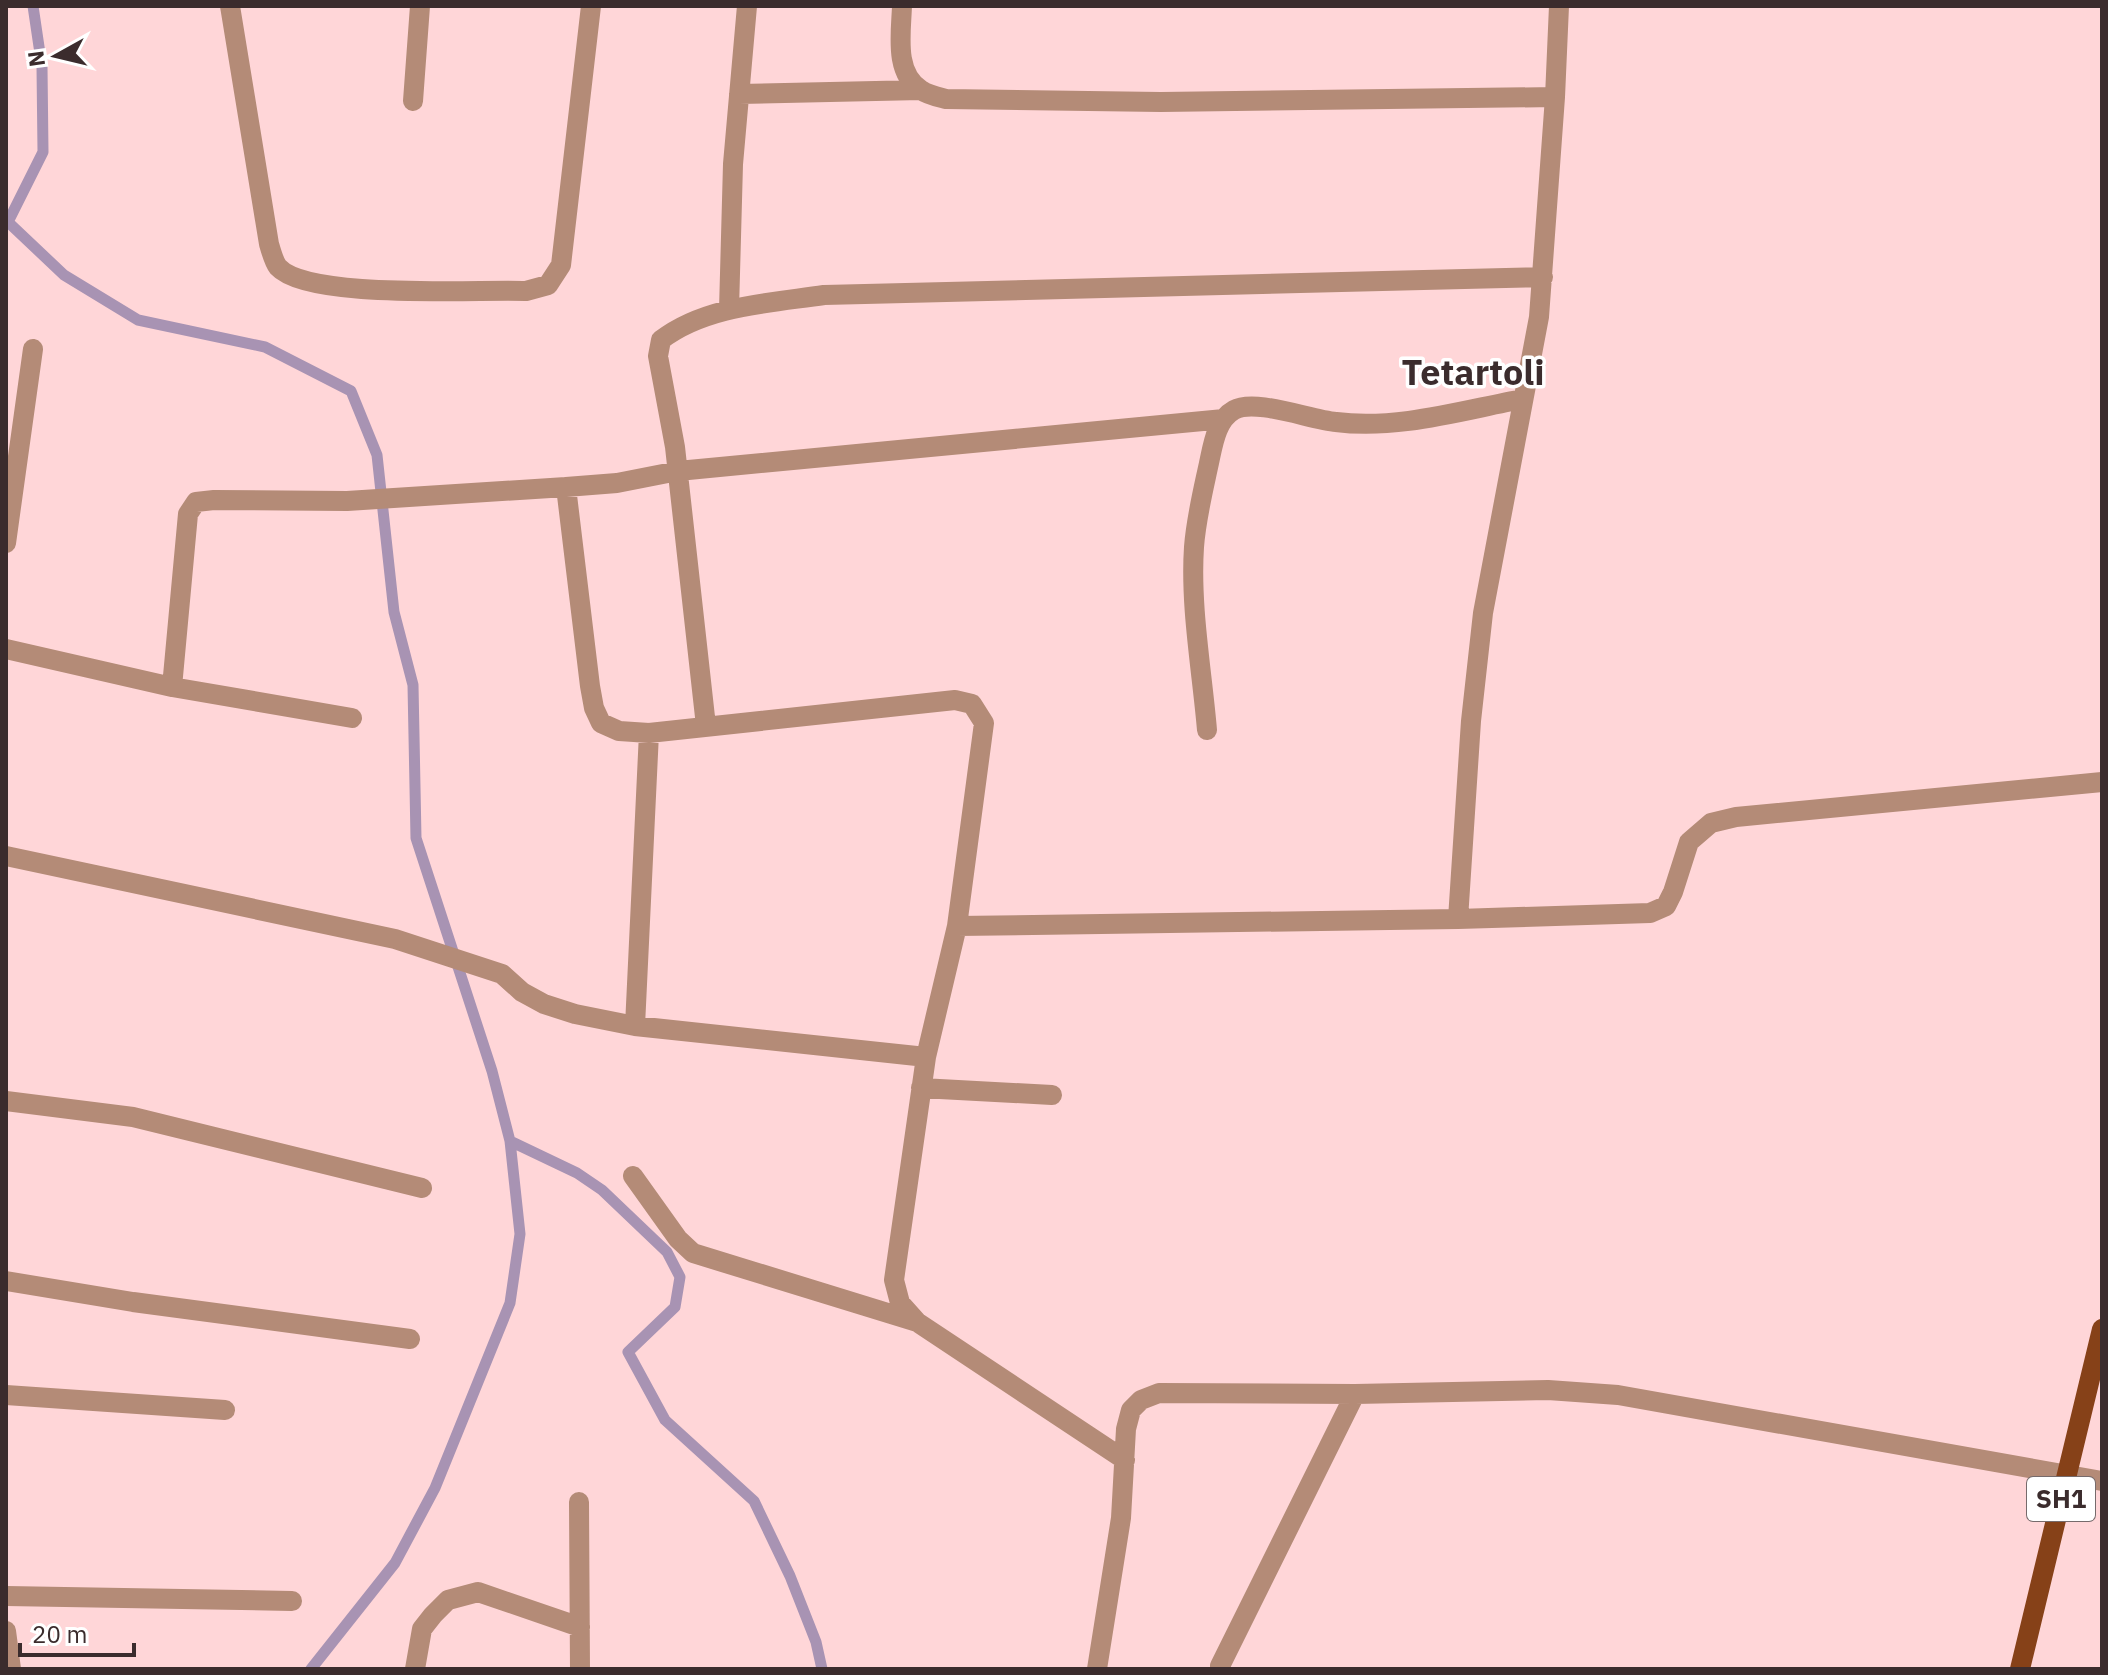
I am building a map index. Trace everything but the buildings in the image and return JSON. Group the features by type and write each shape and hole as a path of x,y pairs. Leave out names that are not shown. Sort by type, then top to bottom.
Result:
{"main road":[{"name":"SH1","path":"2020,1669 2102,1329"}],"street":[{"path":"230,6 269,244 278,267 302,281 360,290 526,291 548,285 561,265 591,6"},
{"path":"413,101 420,6"},
{"path":"729,310 733,164 747,6"},
{"path":"902,6 904,73 921,90"},
{"path":"1458,919 1471,721 1483,613 1539,317 1559,6"},
{"path":"739,94 921,90 946,99 1161,102 1555,97"},
{"path":"706,726 678,471 658,356 661,340 677,327 729,310 824,295 1543,277"},
{"path":"6,543 33,349"},
{"path":"1207,730 1194,584 1194,548 1199,508 1215,437 1224,419 1235,409 1252,405 1336,423 1371,424 1523,399"},
{"path":"172,687 188,514 196,502 347,501 617,483 678,471 1224,419"},
{"path":"566,487 594,708 601,723 619,731 649,733 955,700 972,704 984,723 957,926 926,1057 894,1280 900,1303 917,1322 1125,1460"},
{"path":"6,649 172,687 352,718"},
{"path":"635,1026 649,733"},
{"path":"957,926 1650,913 1666,906 1689,842 1711,823 1736,817 2102,782"},
{"path":"6,856 395,939 502,974 522,992 544,1004 575,1014 635,1026 926,1057"},
{"path":"921,1088 1052,1095"},
{"path":"6,1101 133,1117 422,1188"},
{"path":"633,1176 678,1239 693,1253 917,1322"},
{"path":"6,1281 133,1302 410,1339"},
{"path":"1097,1669 1121,1518 1126,1429 1131,1410 1141,1400 1159,1393 1355,1394 1548,1390 1618,1395 2102,1481"},
{"path":"1220,1666 1355,1394"},
{"path":"6,1395 225,1410"},
{"path":"579,1502 580,1669"},
{"path":"415,1669 422,1629 433,1615 448,1600 478,1592 580,1627"},
{"path":"6,1596 292,1601"},
{"path":"6,1631 11,1669"}],"waterway":[{"path":"33,6 42,67 43,152 8,222 64,275 138,320 265,347 351,391 377,455 394,612 413,685 416,838 492,1071 510,1141 520,1234 510,1303 435,1488 395,1563 311,1669"},
{"path":"510,1141 577,1173 602,1190 667,1252 680,1277 675,1307 628,1352 665,1420 754,1501 790,1576 816,1642 822,1669"}],"district":[{"name":"Tetartoli","path":"1473,372"}]}
